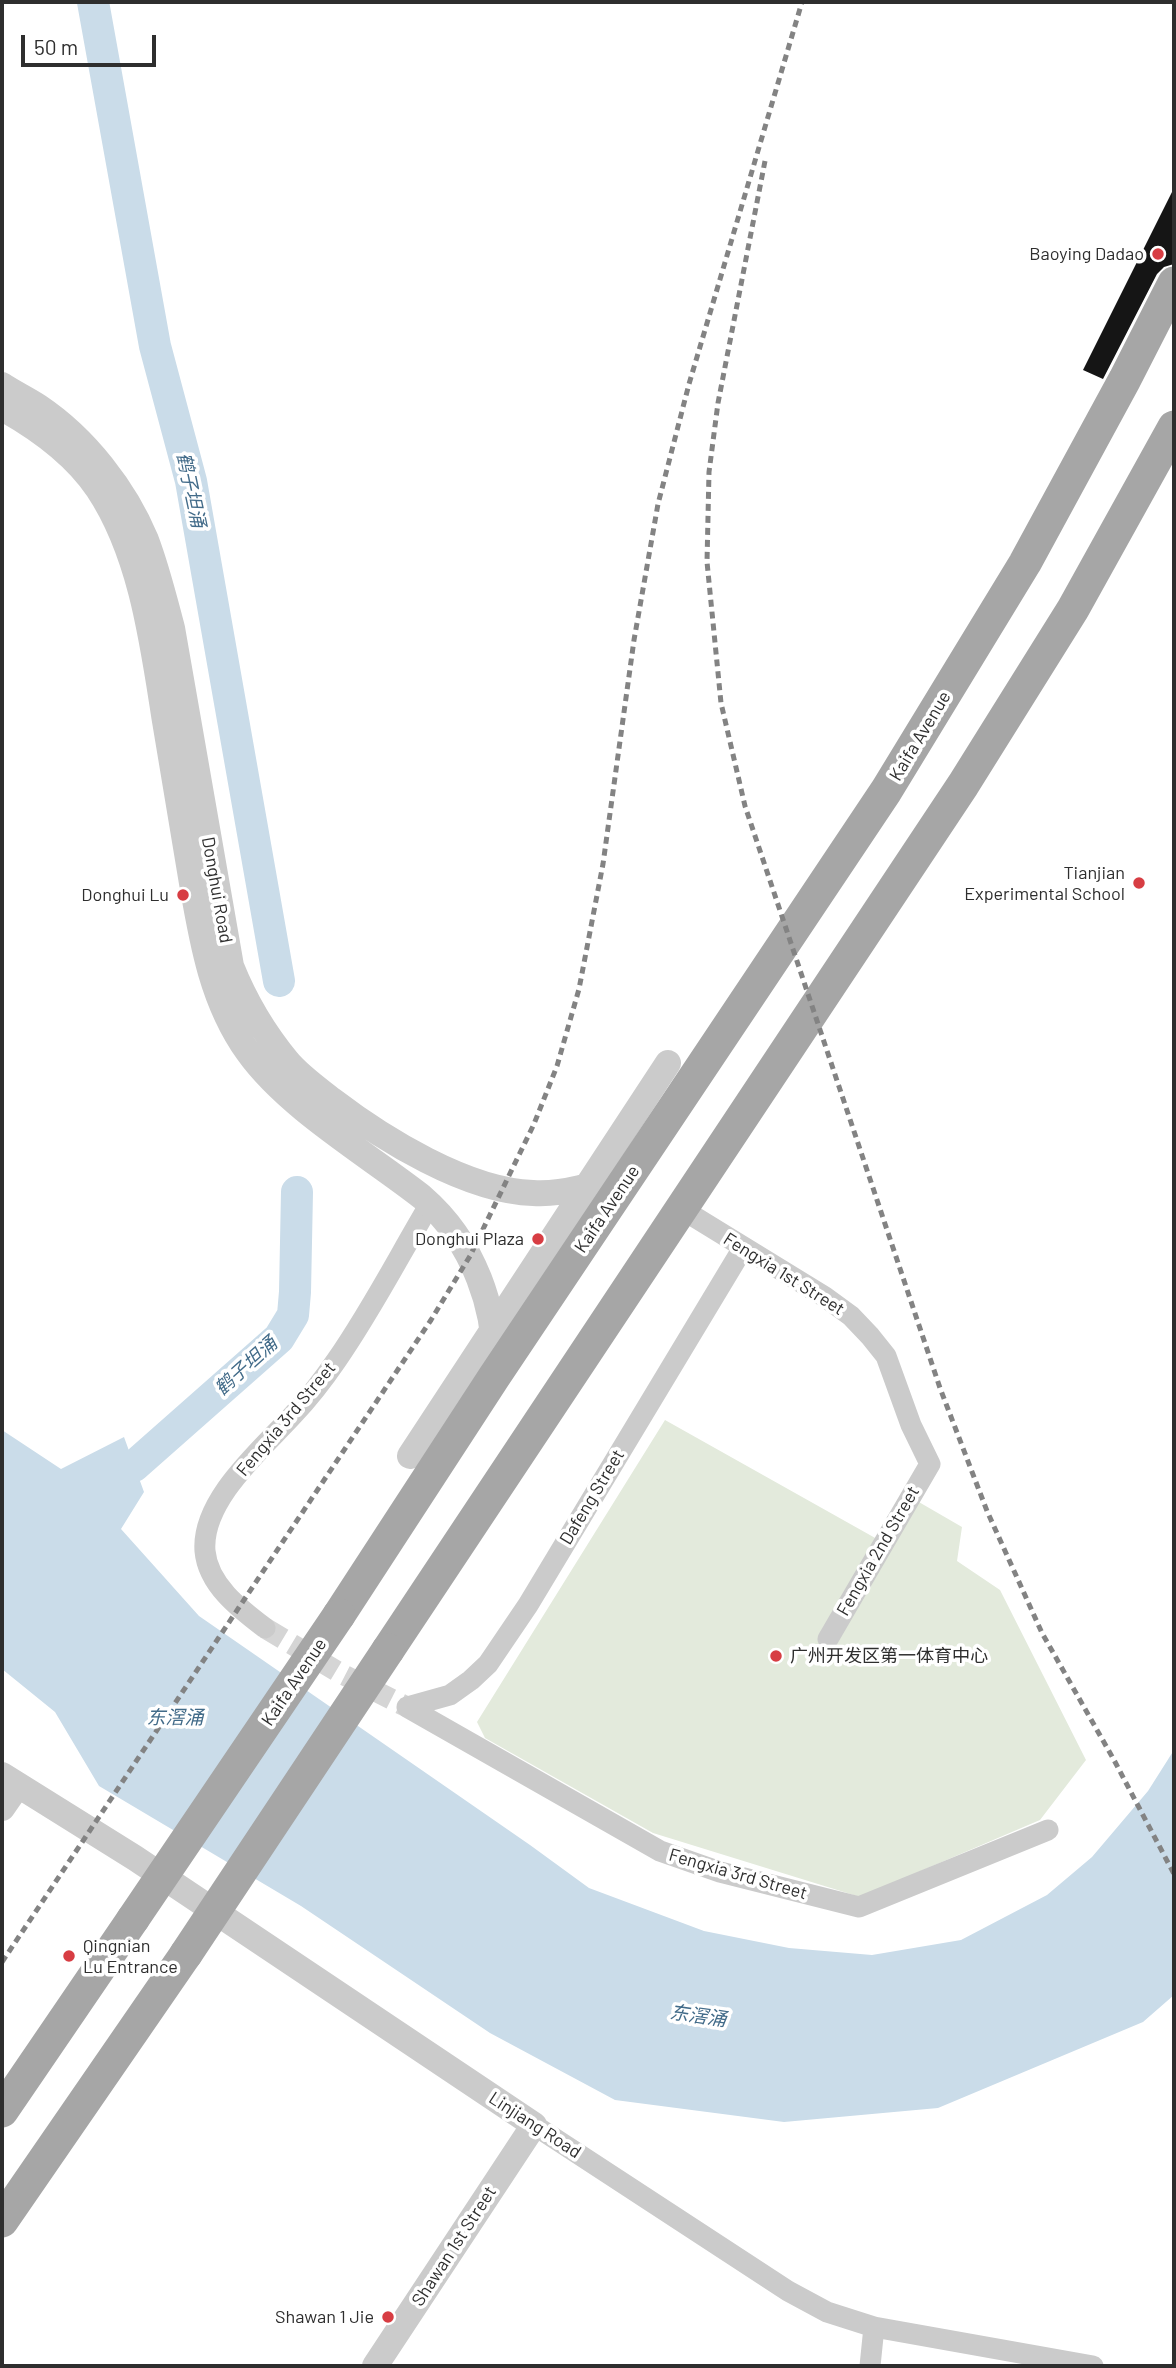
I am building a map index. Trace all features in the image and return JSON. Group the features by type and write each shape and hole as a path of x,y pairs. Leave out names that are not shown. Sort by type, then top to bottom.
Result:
{"main road":[{"name":"Kaifa Avenue","path":"2,2111 339,1615 494,1377 887,791 1025,563 1174,283"},
{"path":"2,2221 186,1954 963,785 1073,609 1174,427"}],"street":[{"name":"Donghui Road","path":"2,385 40,408 83,445 116,487 145,538 159,577 172,628 231,966 243,997 281,1052 307,1080 393,1143 463,1176 517,1192 548,1193 585,1188 631,1172"},
{"name":"Donghui Road","path":"2,408 55,443 80,466 113,513 125,544 152,639 210,977 229,1018 247,1051 271,1079 306,1110 430,1204 451,1227 470,1256 484,1295 496,1350 494,1377"},
{"path":"410,1456 668,1063"},
{"name":"Fengxia 3rd Street","path":"265,1628 241,1611 228,1597 208,1566 205,1549 208,1525 219,1501 239,1474 295,1414 337,1359 430,1204"},
{"name":"Fengxia 1st Street","path":"680,1208 825,1297 870,1336 886,1356 911,1425 930,1464"},
{"name":"Dafeng Street","path":"407,1707 450,1695 471,1680 495,1653 528,1605 743,1248"},
{"name":"Fengxia 2nd Street","path":"828,1639 930,1464"},
{"name":"Fengxia 3rd Street","path":"407,1707 660,1851 720,1872 859,1907 1048,1830"},
{"path":"2,1808 10,1780"},
{"name":"Linjiang Road","path":"10,1780 146,1866 788,2291 827,2312 874,2327 1093,2366"},
{"name":"Shawan 1st Street","path":"375,2366 534,2125"},
{"path":"870,2366 874,2327"}],"shaded area":[{"name":"广州开发区第一体育中心","path":"665,1420 877,1539 905,1494 962,1527 957,1561 1000,1590 1086,1760 1040,1820 860,1897 653,1833 485,1738 477,1722"}],"water":[{"name":"东滘涌","path":"2,1430 61,1469 124,1437 144,1492 121,1529 199,1616 589,1888 704,1931 789,1948 872,1955 961,1940 1047,1895 1092,1857 1148,1791 1174,1750 1174,1995 1143,2022 938,2108 784,2122 615,2100 490,2033 301,1906 99,1786 55,1712 2,1669"}],"building":[{"path":"1174,188 1174,264 1164,267 1157,274 1103,379 1083,370"}],"waterway":[{"name":"鹤子坦涌","path":"93,2 155,346 191,481 279,981"},
{"name":"鹤子坦涌","path":"134,1466 279,1338 293,1315 297,1192"}],"tunnel":[{"path":"265,1628 340,1673 407,1707"}],"railway":[{"path":"2,1962 431,1320 470,1256 534,1124 557,1066 579,989 603,864 634,640 658,504 689,384 802,2"},
{"path":"765,161 718,403 709,472 707,562 721,703 745,806 940,1388 987,1511 1042,1633 1114,1760 1174,1874"}],"place":[{"name":"Baoying Dadao","path":"1158,254"},
{"name":"Tianjian Experimental School","path":"1139,883"},
{"name":"Donghui Lu","path":"183,895"},
{"name":"Donghui Plaza","path":"538,1239"},
{"name":"广州开发区第一体育中心","path":"776,1656"},
{"name":"Qingnian Lu Entrance","path":"69,1956"},
{"name":"Shawan 1 Jie","path":"388,2317"}]}
